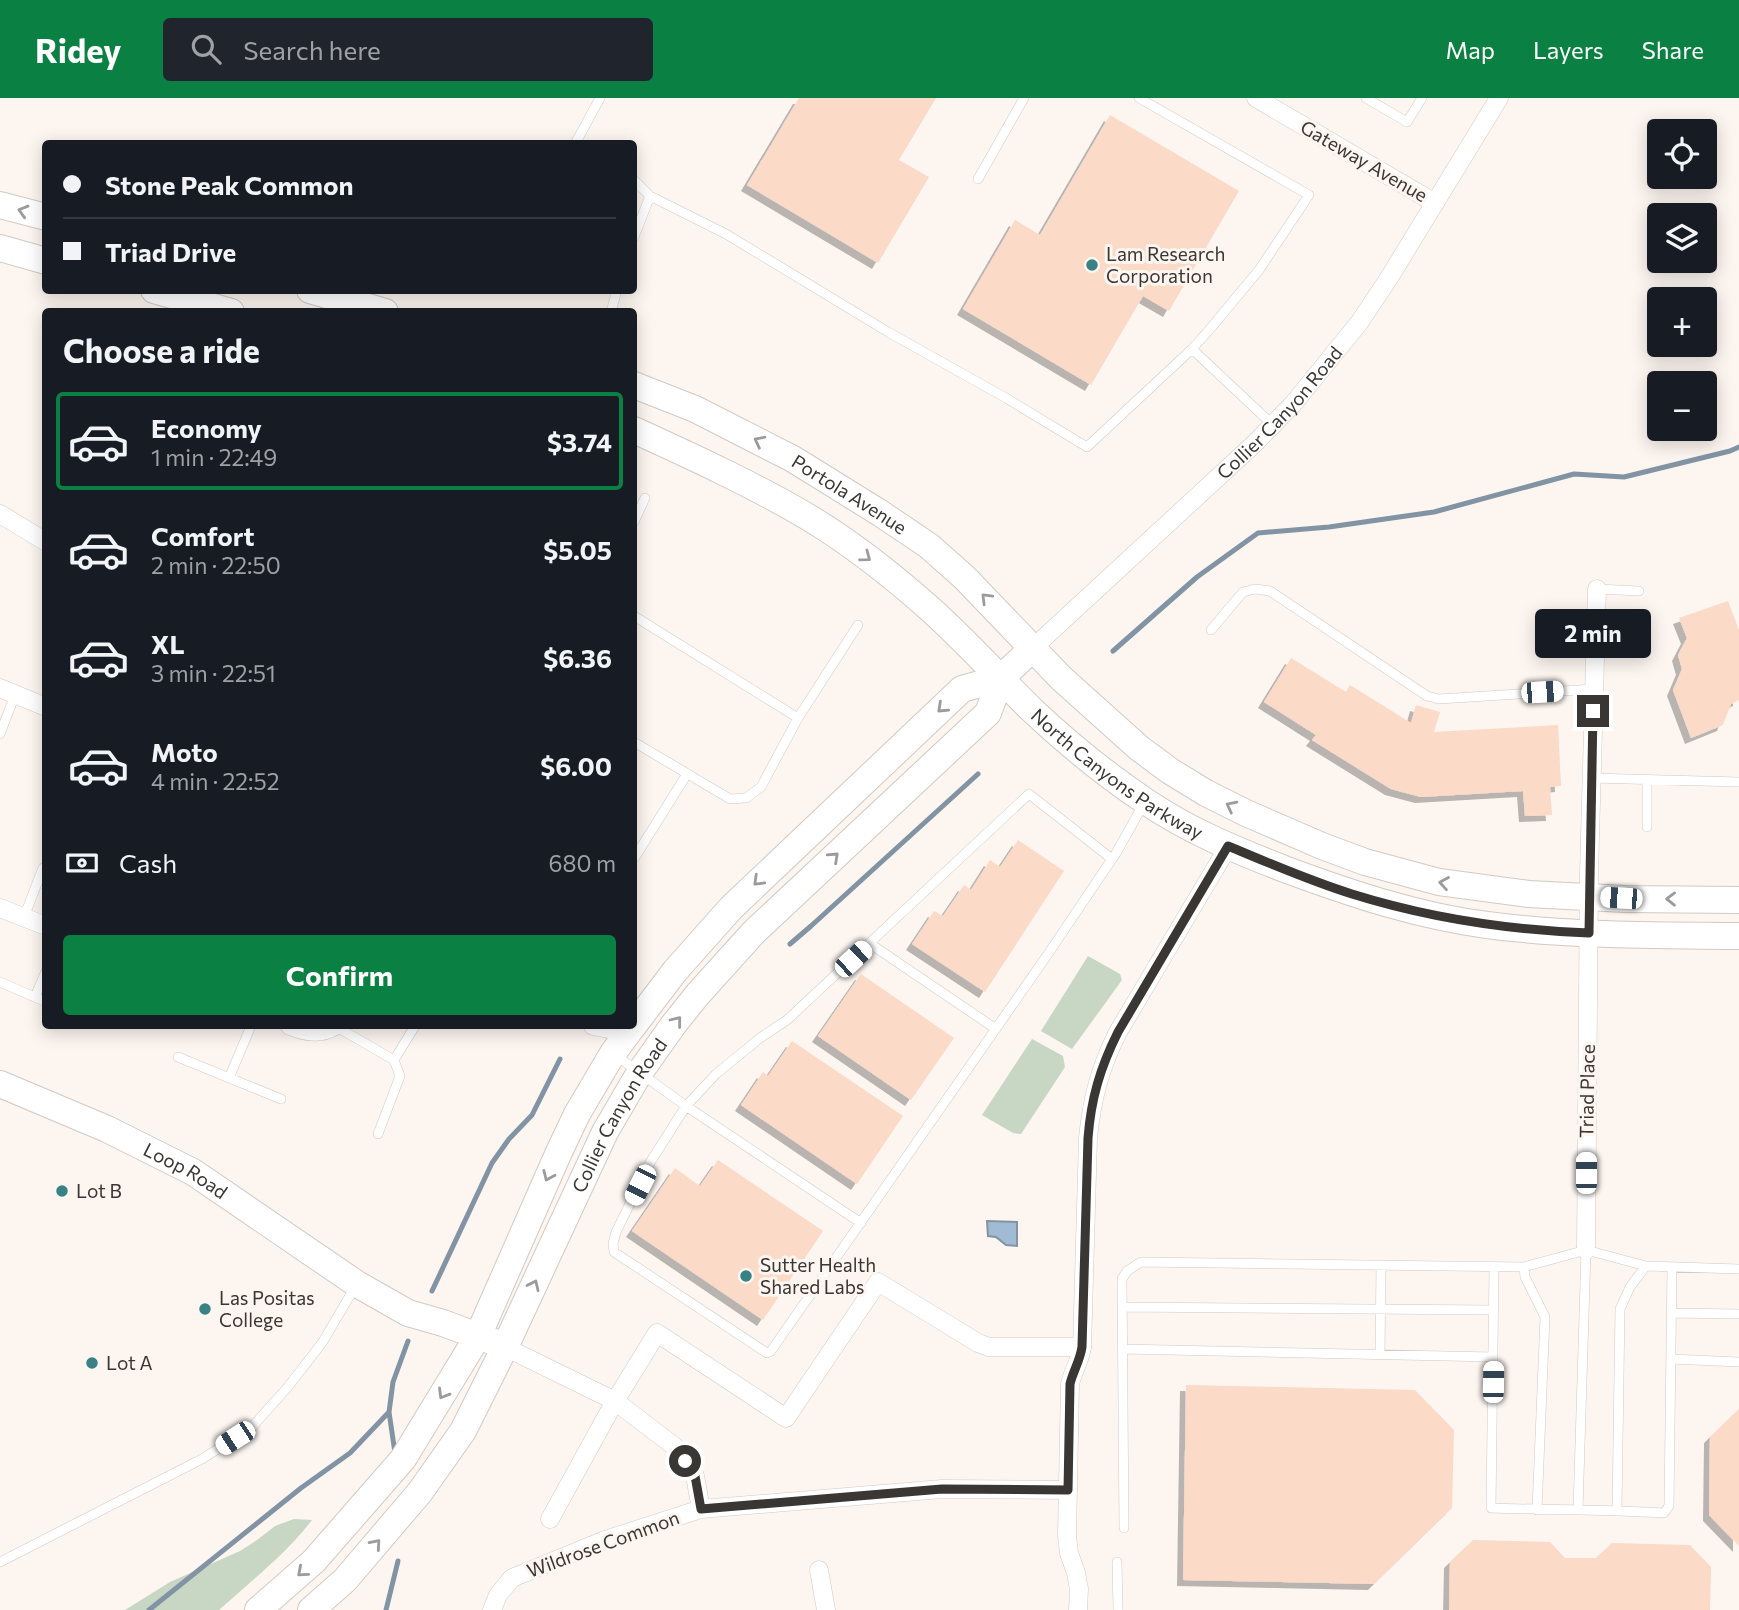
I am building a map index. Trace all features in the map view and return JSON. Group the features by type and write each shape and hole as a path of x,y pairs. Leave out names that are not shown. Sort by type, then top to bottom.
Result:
{"street":[{"name":"Gateway Avenue","path":"1256,98 1435,203"},
{"name":"Collier Canyon Road","path":"311,1610 345,1580 420,1492 463,1431 605,1132 640,1072 698,994 754,932 988,713 1001,678 1273,425 1310,384 1359,323 1389,278 1499,98"},
{"path":"0,205 42,216"},
{"path":"0,248 42,260"},
{"path":"168,294 216,308"},
{"path":"324,294 372,308"},
{"name":"Portola Avenue","path":"637,386 695,408 793,459 880,513 929,546 965,578 1033,648"},
{"path":"637,431 810,518 856,550 930,609 1001,678"},
{"path":"0,514 42,539"},
{"name":"Triad Place","path":"1586,1250 1589,897 1597,589"},
{"name":"North Canyons Parkway","path":"1033,648 1061,678 1139,748 1170,771 1256,818 1366,862 1439,882 1529,894 1739,900"},
{"name":"Collier Canyon Road","path":"637,1020 701,940 754,885 962,689 1001,678"},
{"name":"North Canyons Parkway","path":"1001,678 1076,748 1145,801 1228,846 1352,894 1432,915 1485,925 1589,933 1739,936"},
{"path":"8,692 42,705"},
{"path":"1078,1610 1079,1589 1067,1536 1070,1384 1080,1360 1082,1347 1091,1110 1106,1056 1118,1032 1228,846"},
{"path":"0,908 42,924"},
{"path":"298,1029 317,1032 330,1029"},
{"name":"Collier Canyon Road","path":"258,1610 314,1561 403,1459 478,1336 559,1152 613,1053 630,1029"},
{"name":"Loop Road","path":"0,1084 107,1129 193,1172 357,1284 408,1312 505,1347"},
{"path":"550,1519 615,1401 657,1333 786,1418 877,1282 989,1347 1082,1347"},
{"path":"505,1347 615,1401 674,1446 695,1476 701,1509"},
{"name":"Wildrose Common","path":"492,1610 498,1595 512,1578 604,1540 701,1509 942,1489 1068,1490"},
{"path":"819,1570 826,1610"}],"lane":[{"path":"577,140 600,98"},
{"path":"978,179 1024,98"},
{"path":"637,183 650,196 726,234 1087,447 1210,329 1259,270 1309,195 1139,98"},
{"path":"1368,99 1407,122 1422,98"},
{"path":"637,229 650,196"},
{"path":"1192,349 1273,425"},
{"path":"637,515 645,498"},
{"path":"1211,630 1243,592 1255,589 1270,591 1427,696 1439,699 1594,689"},
{"path":"1597,589 1639,591"},
{"path":"637,618 798,718"},
{"path":"637,743 730,799 746,798 761,787 798,718 858,625"},
{"path":"0,734 8,692"},
{"path":"637,854 687,774"},
{"path":"1591,778 1739,782"},
{"path":"1647,780 1647,827"},
{"path":"1112,859 1029,794 787,1020 716,1074 686,1106 652,1161 616,1232 614,1252 767,1353 771,1351 1112,859 1145,801"},
{"path":"24,917 42,871"},
{"path":"869,943 996,1029"},
{"path":"35,997 42,980"},
{"path":"0,982 42,1000"},
{"path":"229,1077 250,1029"},
{"path":"340,1029 394,1060 400,1076 377,1134"},
{"path":"394,1060 413,1029"},
{"path":"613,1053 686,1106 861,1223"},
{"path":"178,1057 281,1099"},
{"path":"1578,1510 1586,1250"},
{"path":"1124,1528 1122,1279 1127,1271 1141,1262 1524,1267 1586,1250 1646,1266 1739,1269"},
{"path":"1380,1354 1381,1265"},
{"path":"1617,1510 1620,1309 1630,1287 1646,1266"},
{"path":"1494,1267 1491,1507 1664,1513 1669,1506 1672,1267"},
{"path":"1524,1267 1525,1277 1545,1317 1537,1510"},
{"path":"0,1562 202,1459 252,1427 287,1388 321,1343 357,1284"},
{"path":"1122,1307 1494,1310"},
{"path":"1671,1312 1739,1314"},
{"path":"1123,1349 1493,1357"},
{"path":"1671,1359 1739,1362"},
{"path":"1117,1562 1118,1610"}],"green space":[{"path":"1088,956 1120,974 1122,980 1072,1049 1041,1031"},
{"path":"1032,1039 1063,1056 1065,1067 1021,1134 1013,1133 982,1115"},
{"path":"294,1519 312,1520 280,1556 219,1610 125,1610 170,1582 240,1551 275,1526"}],"water":[{"path":"987,1221 1017,1222 1017,1246 1006,1245 996,1237 988,1236"}],"building":[{"path":"799,98 936,98 899,160 929,177 878,263 747,185"},
{"name":"Lam Research Corporation","path":"1110,115 1239,191 1169,311 1143,296 1091,385 963,309 1015,220 1040,235"},
{"path":"1728,601 1739,630 1739,700 1731,704 1723,725 1691,738 1673,690 1682,669 1678,655 1687,638 1679,618"},
{"path":"1291,658 1346,692 1350,685 1411,723 1416,705 1440,712 1434,732 1558,725 1561,786 1550,787 1552,815 1525,816 1523,791 1421,797 1391,789 1312,740 1316,735 1264,702"},
{"path":"1018,840 1064,871 985,992 912,944 934,911 943,916 964,885 971,890 990,860 1000,867"},
{"path":"861,974 954,1038 911,1100 818,1036"},
{"path":"792,1041 903,1116 857,1184 741,1105 763,1072 768,1076"},
{"name":"Sutter Health Shared Labs","path":"718,1160 823,1231 763,1320 632,1231 675,1168 700,1186"},
{"path":"1186,1385 1415,1390 1454,1430 1452,1508 1374,1584 1183,1580"},
{"path":"1739,1409 1739,1546 1709,1515 1710,1437"},
{"path":"1473,1540 1550,1542 1565,1558 1596,1558 1612,1543 1690,1545 1711,1567 1710,1610 1449,1610 1450,1562"}],"waterway":[{"path":"1113,651 1197,577 1258,533 1329,527 1434,512 1574,474 1624,477 1739,447"},
{"path":"790,944 978,774"},
{"path":"432,1291 492,1163 509,1139 532,1115 560,1059"},
{"path":"395,1453 389,1412 393,1382 408,1341"},
{"path":"149,1610 301,1488 350,1453 389,1412"},
{"path":"386,1610 398,1561"}],"place":[{"name":"Lam Research Corporation","path":"1092,265"},
{"name":"Lot B","path":"62,1191"},
{"name":"Sutter Health Shared Labs","path":"746,1276"},
{"name":"Las Positas College","path":"205,1309"},
{"name":"Lot A","path":"92,1363"}],"route":[{"path":"685,1461 695,1476 701,1509 942,1489 1068,1490 1070,1384 1080,1360 1082,1347 1088,1138 1097,1082 1118,1032 1228,846 1352,894 1432,915 1485,925 1589,933 1593,711"}]}
